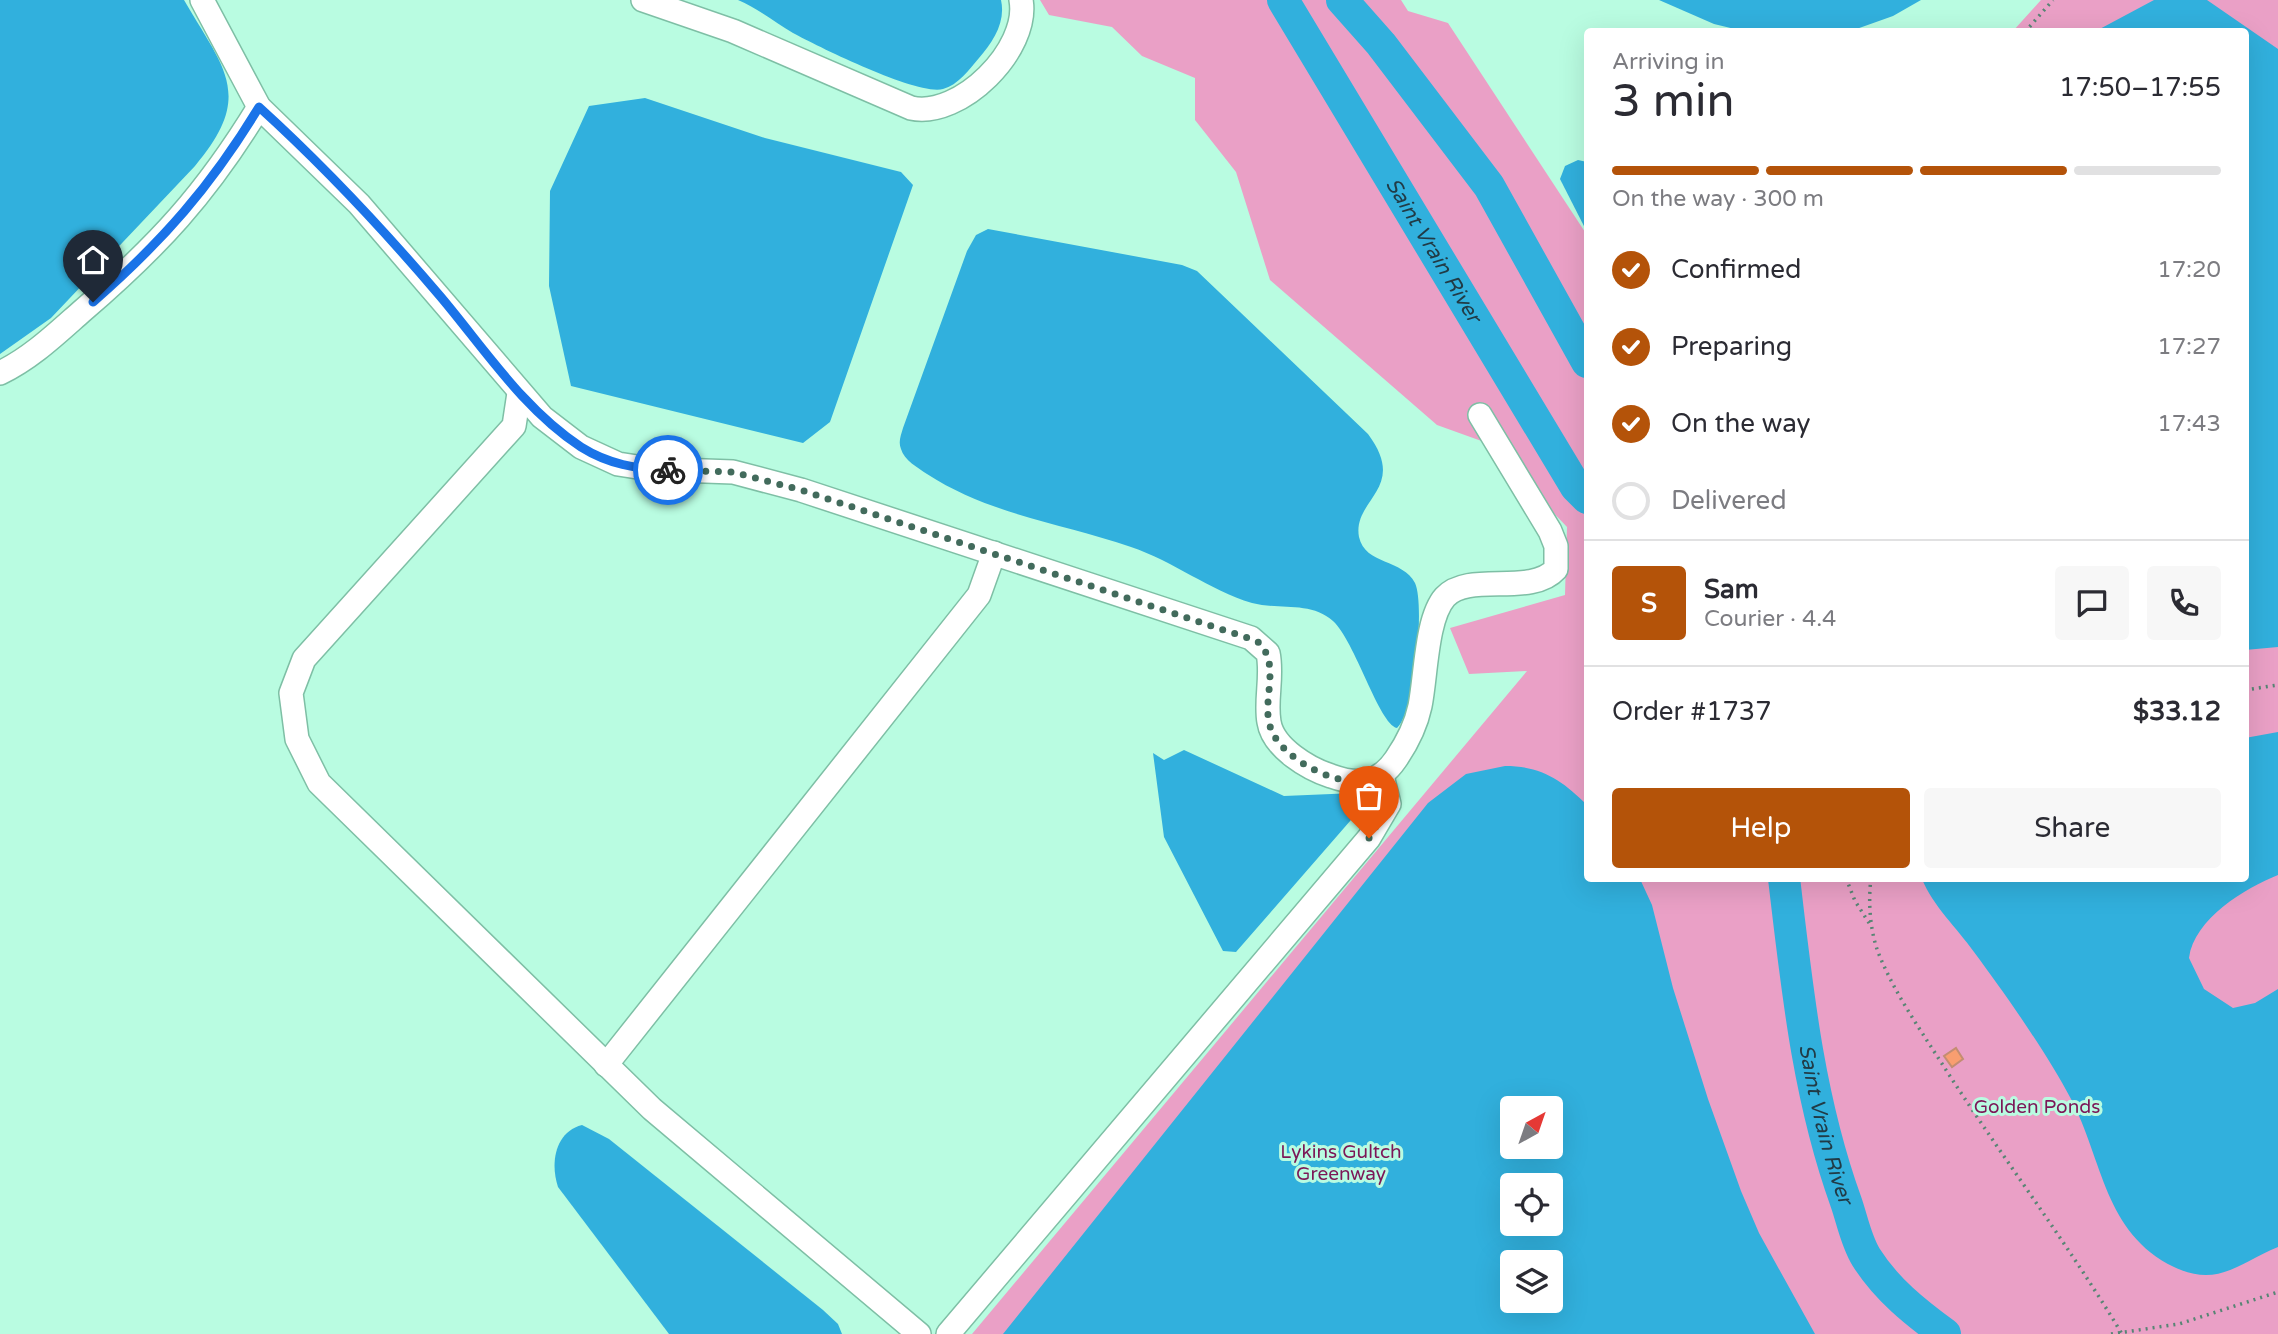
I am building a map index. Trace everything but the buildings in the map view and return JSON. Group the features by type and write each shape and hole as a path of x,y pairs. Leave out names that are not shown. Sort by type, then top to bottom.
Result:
{"lane":[{"path":"202,0 259,107 353,197 519,393 542,417 567,437 609,461 650,469 733,472 801,490 1257,641 1269,658 1269,723 1278,740 1310,767 1331,776 1365,782 1382,776 1401,752 1417,718 1431,636 1444,598 1460,588 1542,579 1550,575 1559,561 1550,531 1480,415"},
{"path":"643,0 714,23 924,110 937,109 956,101 978,85 996,66 1017,35 1023,17 1021,0"},
{"path":"0,373 37,350 170,230 215,176 259,107"},
{"path":"519,393 514,426 304,659 291,693 297,739 319,783 606,1065 652,1109 919,1334"},
{"path":"606,1065 979,595 994,553"},
{"path":"947,1334 1369,838 1389,804 1382,776"}],"path":[{"path":"2028,28 2053,0"},
{"path":"2249,689 2278,685"},
{"path":"1848,882 1855,901 1873,927"},
{"path":"1871,882 1877,951 1908,1010 1965,1099 2096,1289 2121,1333"},
{"path":"2112,1334 2179,1324 2278,1292"}],"green space":[{"name":"Golden Ponds","path":"1040,0 1272,0 1568,488 1584,505 1584,882 2249,882 2249,28 2016,28 2041,0 2278,0 2278,1334 972,1334 1527,671 1469,674 1450,628 1565,595 1567,527 1487,443 1437,425 1270,280 1236,172 1195,120 1195,78 1142,56 1112,27 1049,15"},
{"path":"1291,0 1331,0 1376,49 1482,189 1584,370 1584,489 1578,484"},
{"path":"1352,0 1401,0 1408,11 1448,23 1584,230 1584,351 1495,185 1390,42"}],"water":[{"path":"0,0 184,0 221,64 227,82 228,100 224,120 195,166 51,318 0,354"},
{"path":"738,0 1001,0 1002,16 993,38 967,72 948,87 930,89 891,78 845,59 793,33"},
{"path":"1659,0 1921,0 1893,16 1859,28 1731,28 1714,24"},
{"path":"2154,0 2207,0 2248,28 2102,28"},
{"path":"2249,29 2278,49 2278,647 2249,650"},
{"path":"645,98 765,138 901,172 913,185 830,422 803,443 571,386 549,286 550,191 589,106"},
{"path":"1578,160 1584,161 1584,226 1560,179 1565,166"},
{"path":"988,229 1182,265 1197,271 1368,434 1379,453 1383,468 1381,481 1359,524 1359,537 1369,553 1409,575 1415,583 1418,595 1418,634 1413,681 1409,702 1397,728 1382,712 1341,631 1324,615 1305,608 1252,603 1221,591 1131,547 1001,509 951,488 905,457 900,444 903,428 967,251 976,235"},
{"path":"2278,732 2278,875 2251,888 2211,918 2200,930 2189,958 2204,989 2233,1008 2255,1003 2278,989 2278,1247 2228,1271 2203,1275 2174,1267 2151,1253 2133,1235 2108,1193 2082,1122 2061,1081 2012,1005 1939,908 1924,882 2249,882 2249,737"},
{"path":"1184,750 1284,796 1355,793 1364,805 1236,952 1223,951 1164,837 1153,753 1164,760"},
{"name":"Lykins Gultch Greenway","path":"1505,766 1529,769 1550,776 1584,802 1584,882 1641,882 1652,905 1673,988 1708,1099 1741,1191 1759,1233 1815,1334 1003,1334 1428,803 1466,774"},
{"path":"582,1125 609,1139 823,1310 838,1324 842,1334 669,1334 558,1187 555,1159 560,1141 566,1134"}],"waterway":[{"name":"Saint Vrain River","path":"1283,0 1576,487 1584,495"},
{"path":"1342,0 1381,44 1489,186 1584,357"},
{"name":"Saint Vrain River","path":"1784,882 1799,1001 1813,1082 1833,1162 1857,1237 1866,1257 1892,1290 1945,1334"}],"way so far":[{"path":"668,470 733,472 801,490 1257,641 1268,653 1269,723 1278,740 1290,752 1321,773 1354,782 1371,781 1382,776 1389,804 1369,838"}],"route":[{"path":"93,302 137,263 196,201 230,155 259,107 314,157 359,204 542,417 581,447 599,457 632,467 668,470"}]}
